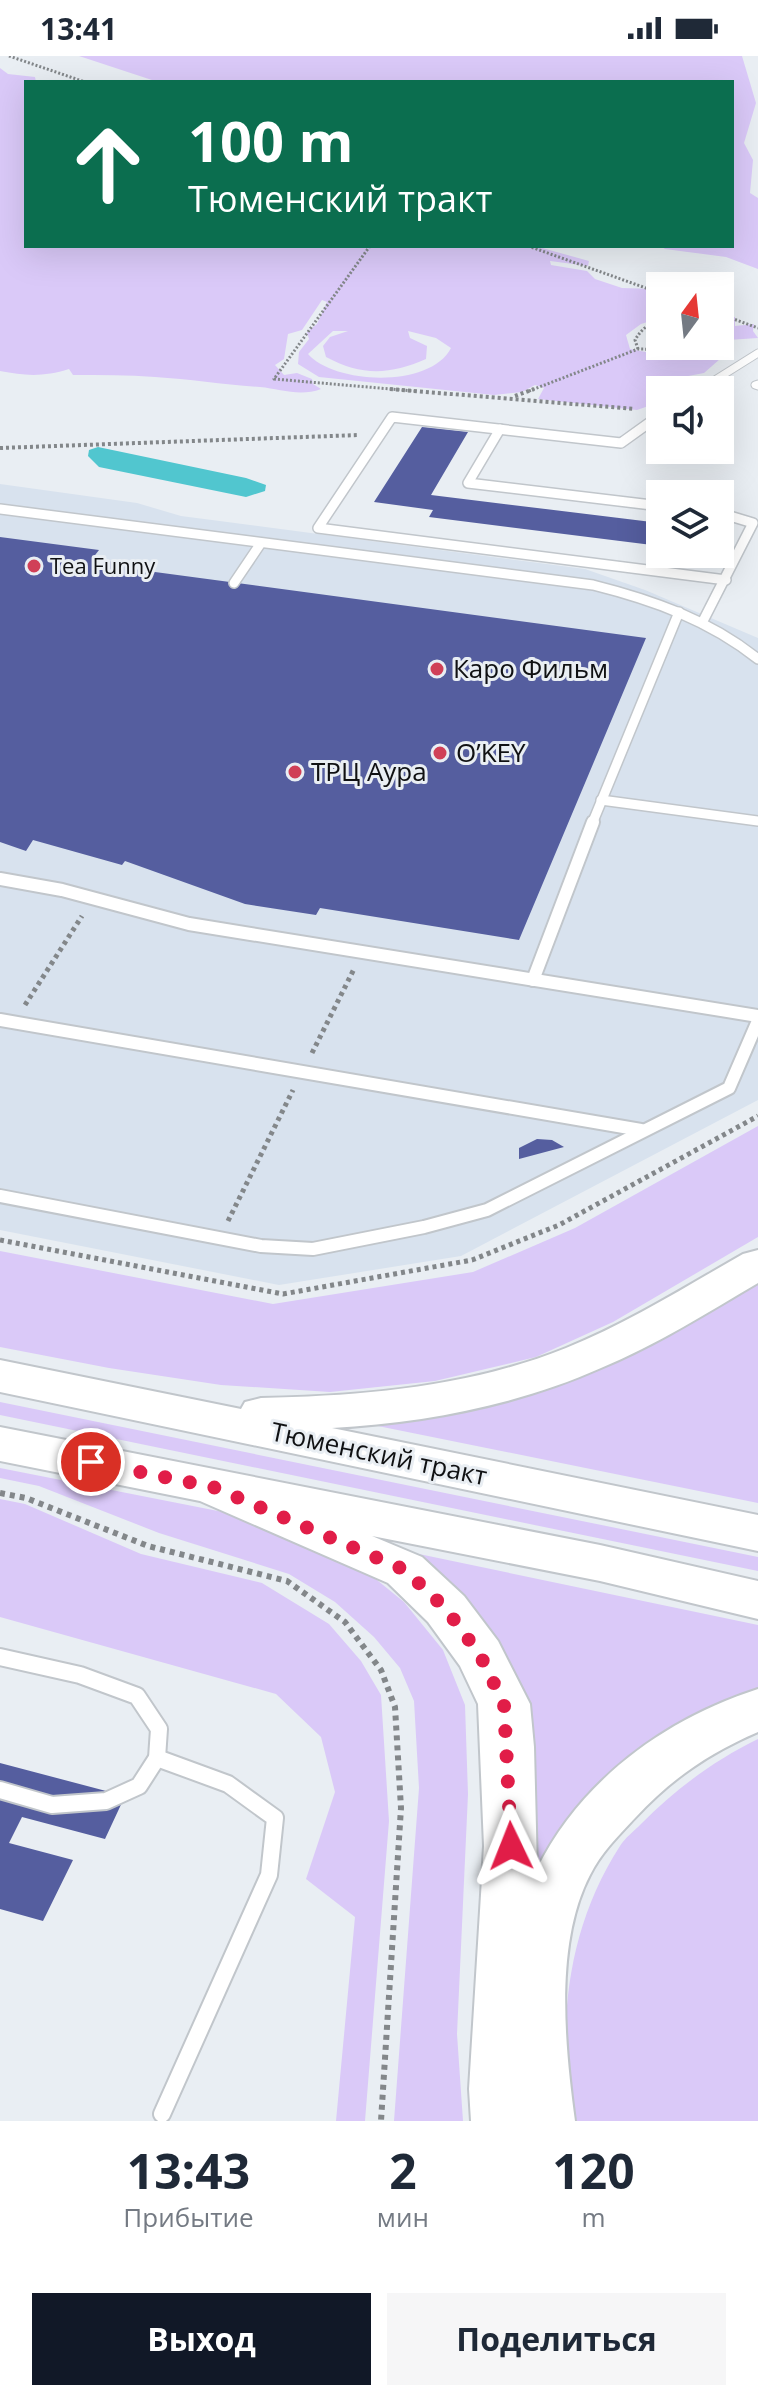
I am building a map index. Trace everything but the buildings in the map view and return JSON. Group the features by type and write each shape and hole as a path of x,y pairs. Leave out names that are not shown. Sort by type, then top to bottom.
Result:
{"main road":[{"path":"133,1404 236,1414 338,1412 405,1405 490,1389 553,1370 620,1341 758,1264"},
{"name":"Тюменский тракт","path":"0,1376 758,1533"},
{"path":"0,1444 600,1563 758,1600"},
{"path":"213,1487 405,1570 446,1609 480,1655 504,1704 511,1846 498,2089 501,2121"},
{"path":"545,2121 540,2085 541,1951 549,1910 563,1873 579,1844 646,1773 681,1747 758,1709"}],"lane":[{"path":"721,376 758,353"},
{"path":"646,425 621,443 392,417 318,528 726,580"},
{"path":"500,429 468,483 646,504"},
{"path":"0,509 593,585 637,596 679,612 735,638 758,659"},
{"path":"702,623 755,523 734,517"},
{"path":"234,583 261,543"},
{"path":"533,980 601,800 679,612"},
{"path":"601,800 758,821"},
{"path":"0,879 189,924 758,1018 729,1088 487,1210 424,1227 313,1249 261,1246 0,1196"},
{"path":"7,1022 641,1130"},
{"path":"0,1657 80,1675 137,1696 159,1729 157,1758 139,1786 106,1801 52,1805 0,1790"},
{"path":"157,1758 228,1784 275,1818 269,1875 162,2114"}],"path":[{"path":"9,56 79,80"},
{"path":"369,248 274,379 645,410"},
{"path":"534,248 646,288"},
{"path":"734,319 758,328"},
{"path":"638,349 635,340 646,326"},
{"path":"514,397 638,349 646,349"},
{"path":"0,448 380,434"},
{"path":"7,1022 94,899"},
{"path":"0,1493 26,1498 148,1546 287,1581 345,1622 381,1670 395,1707 401,1808 381,2121"}],"shaded area":[{"path":"79,56 742,56 756,103 744,143 753,160 750,193 758,198 758,269 726,257 664,248 734,248 734,80 152,80"},
{"path":"0,68 8,74 35,77 36,80 24,80 24,248 542,248 589,261 588,266 550,261 551,265 587,271 595,279 622,288 646,289 646,322 626,335 630,349 646,352 646,360 719,360 704,373 646,376 646,407 637,410 538,399 544,388 535,385 522,392 494,395 319,377 298,364 299,352 309,339 307,332 317,324 327,302 322,300 302,330 288,334 284,359 275,365 284,375 297,373 312,379 313,384 321,389 290,392 155,377 73,375 69,369 34,375 0,371","holes":["333,331 348,331 330,337 323,346 326,357 351,368 376,371 400,368 426,359 427,346 410,338 408,331 436,338 451,348 440,361 423,370 381,378 338,371 308,354"]},
{"path":"734,317 735,326 754,324 753,331 758,338 734,340"},
{"path":"0,484 137,503 181,516 585,569 645,590 758,638 758,1100 461,1256 279,1285 0,1230"},
{"path":"758,1126 758,1237 613,1322 536,1357 435,1381 330,1392 221,1385 0,1347 0,1251 273,1304 473,1272 575,1228"},
{"path":"758,1280 758,1503 363,1423"},
{"path":"0,1402 758,1557 758,1571 0,1415"},
{"path":"0,1468 263,1520 356,1563 404,1602 443,1650 465,1705 468,1794 457,2034 463,2121 394,2121 419,1788 414,1701 400,1668 374,1637 335,1602 289,1574 159,1533 39,1486 0,1478"},
{"path":"0,1499 25,1504 141,1554 262,1583 329,1624 361,1661 381,1695 389,1821 365,2121 336,2121 355,1917 306,1879 335,1792 321,1737 276,1694 0,1617"},
{"path":"395,1549 758,1625 758,1694 536,1898 514,1703"},
{"path":"758,1739 758,2121 573,2121 566,2050 570,1979 577,1944 602,1878 624,1840 668,1799 710,1766"}],"water":[{"path":"98,447 246,478 266,485 265,491 246,497 99,467 88,456 89,450"}],"place":[{"name":"Tea Funny","path":"34,566"},
{"name":"Каро Фильм","path":"437,669"},
{"name":"O’KEY","path":"440,753"},
{"name":"ТРЦ Аура","path":"295,772"}],"route":[{"path":"91,1462 213,1487 405,1570 446,1609 480,1655 504,1704 511,1846"}]}
